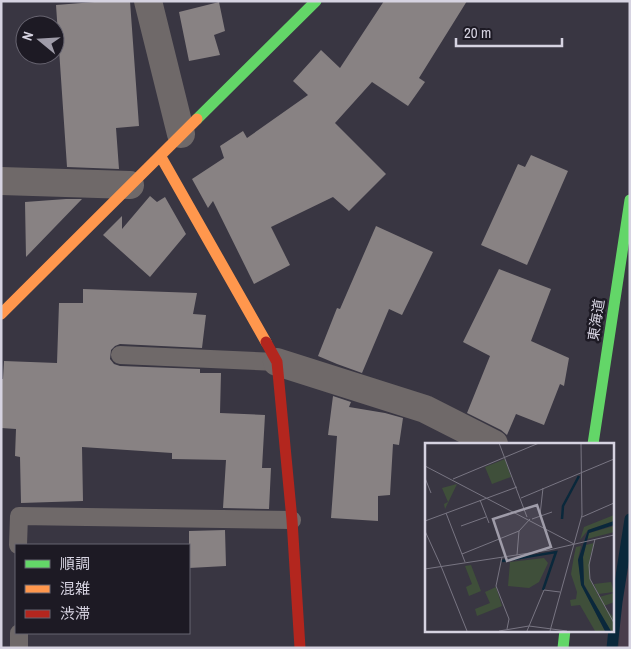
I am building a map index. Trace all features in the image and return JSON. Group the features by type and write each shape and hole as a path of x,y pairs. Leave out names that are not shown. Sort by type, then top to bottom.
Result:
{"street":[{"path":"1,314 316,1"},
{"path":"146,2 181,134"},
{"path":"160,157 277,362 292,520 300,648"},
{"path":"1,181 130,184"},
{"name":"東海道","path":"593,443 630,200"},
{"path":"277,362 425,409 492,443"},
{"path":"563,648 565,632"}],"lane":[{"path":"120,356 277,362"},
{"path":"18,544 18,516 292,520"},
{"path":"19,634 19,648"}],"shaded area":[{"path":"630,537 630,648 619,648 621,589"}],"building":[{"path":"130,1 139,126 116,128 119,169 67,167 60,65 65,65 65,15 57,15 56,5"},
{"path":"384,1 467,1 419,78 425,82 408,106 372,82 335,123 386,174 349,211 333,197 271,227 290,265 254,284 213,201 208,208 192,179 224,158 220,146 243,131 247,138 308,95 293,81 321,50 340,68"},
{"path":"219,2 225,31 214,35 220,55 189,61 179,12"},
{"path":"531,155 568,171 527,265 481,245 518,164 525,167"},
{"path":"150,196 157,202 165,197 186,234 150,277 103,235 122,216 122,229"},
{"path":"82,199 26,257 25,202"},
{"path":"376,226 433,252 402,315 389,309 362,373 318,356 337,308 340,309"},
{"path":"499,269 551,289 531,341 569,358 564,386 560,384 544,425 516,414 507,435 467,413 490,356 463,342"},
{"path":"83,289 197,293 193,314 206,315 202,348 120,344 111,350 110,359 114,364 120,366 200,369 200,373 221,373 220,413 265,415 262,468 271,468 269,509 223,508 226,460 172,459 172,453 82,447 83,501 21,503 20,457 15,456 16,429 1,428 1,379 3,379 4,361 57,363 59,303 83,303"},
{"path":"333,396 351,402 349,407 403,418 399,445 393,444 390,495 378,496 378,521 331,518 337,436 328,435"},
{"path":"225,530 226,566 190,568 189,531"}],"waterway":[{"path":"614,630 630,519"},
{"path":"612,648 614,632"}],"traffic: fast":[{"path":"197,119 316,1"},
{"path":"593,443 630,200"},
{"path":"563,648 565,632"}],"traffic: slow":[{"path":"1,314 197,119"},
{"path":"161,157 266,342"}],"traffic: jam":[{"path":"266,342 277,362 292,520 300,648"}]}
